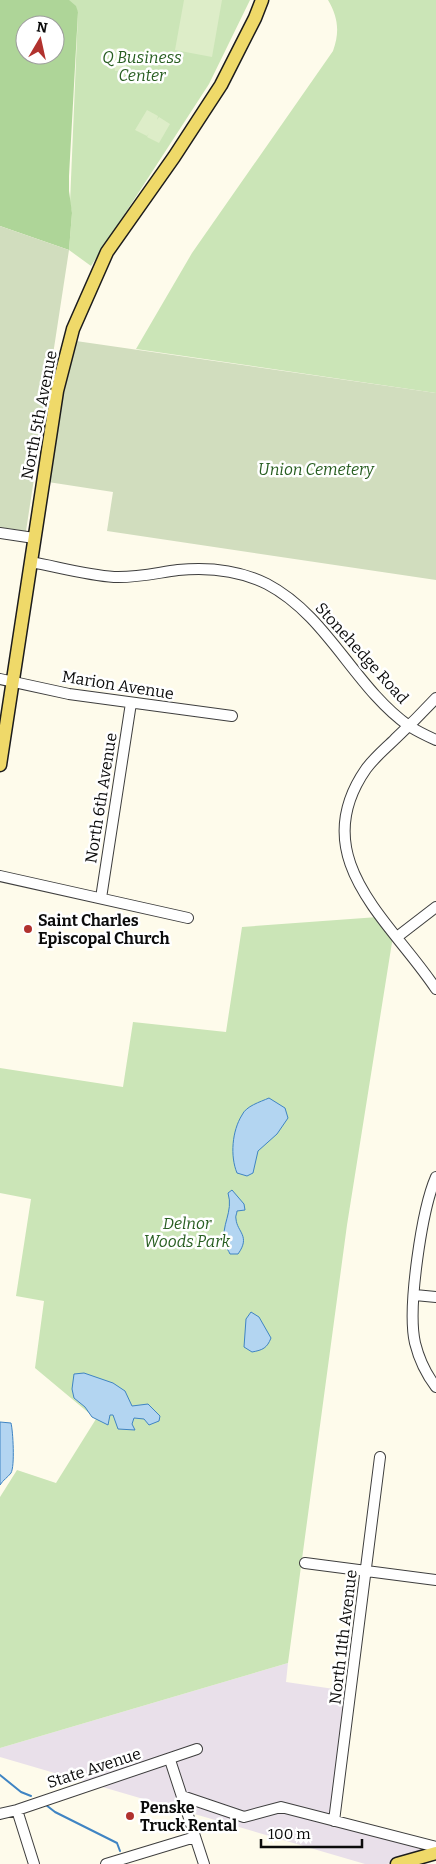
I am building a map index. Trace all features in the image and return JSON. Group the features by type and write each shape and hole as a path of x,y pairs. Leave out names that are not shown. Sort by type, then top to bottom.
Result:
{"main road":[{"name":"North 5th Avenue","path":"0,765 57,392 67,350 80,311 107,252 174,157 221,85 255,18 262,0"},
{"path":"397,1864 436,1853"}],"street":[{"path":"0,533 34,538"},
{"name":"Stonehedge Road","path":"31,562 112,577 140,576 201,569 223,570 266,584 283,594 316,623 374,692 409,726 436,740"},
{"name":"Marion Avenue","path":"0,679 69,694 232,716"},
{"path":"436,698 367,768 360,779 348,811 345,831 346,848 358,883 436,989"},
{"name":"North 6th Avenue","path":"101,898 131,703"},
{"path":"0,876 188,918"},
{"path":"397,937 436,907"},
{"path":"436,1176 425,1216 413,1320 415,1341 421,1362 436,1388"},
{"path":"415,1295 436,1296"},
{"name":"North 11th Avenue","path":"334,1821 380,1457"},
{"path":"306,1564 436,1580"},
{"name":"State Avenue","path":"0,1814 17,1810 108,1778 170,1760 197,1749"},
{"path":"170,1760 204,1864"},
{"path":"182,1796 244,1817 281,1807 436,1847"},
{"path":"17,1810 34,1864"},
{"path":"113,1863 195,1837"}],"shaded area":[{"path":"288,1663 286,1682 348,1691 332,1823 436,1850 387,1864 365,1864 0,1757 0,1748"}],"green space":[{"path":"0,0 69,0 76,6 78,12 69,176 72,213 69,250 0,226"},
{"name":"Q Business Center","path":"68,0 250,0 209,84 91,266 69,250 72,213 70,203 78,12"},
{"path":"184,0 222,0 212,57 175,50"},
{"path":"328,0 436,0 436,393 136,349 192,253 333,51 337,37 337,25 334,12"},
{"path":"124,48 127,70 115,71 112,49"},
{"path":"147,110 158,116 157,120 159,117 170,124 159,143 147,137 149,133 147,136 135,130"},
{"path":"0,226 69,250 26,531 0,527"},
{"name":"Union Cemetery","path":"76,341 436,393 436,580 107,531 113,492 48,482 65,379"},
{"name":"Delnor Woods Park","path":"378,917 393,936 347,1225 288,1663 0,1748 0,1497 17,1470 56,1483 96,1419 35,1368 44,1301 16,1296 31,1199 0,1193 0,1068 123,1087 133,1022 226,1032 242,927"}],"water":[{"path":"269,1098 285,1108 288,1118 277,1134 258,1151 253,1173 247,1176 237,1173 233,1159 236,1128 247,1109"},
{"path":"232,1190 244,1204 245,1210 237,1211 236,1216 243,1238 242,1248 238,1254 230,1254 224,1237 229,1206 228,1193"},
{"path":"251,1312 259,1317 271,1338 264,1348 252,1352 244,1347 246,1319"},
{"path":"84,1373 113,1383 125,1391 132,1406 148,1404 160,1416 159,1421 149,1425 144,1419 134,1418 132,1424 135,1430 118,1429 113,1415 110,1415 108,1425 92,1417 85,1407 74,1398 72,1389 74,1374"},
{"path":"0,1422 11,1423 13,1456 11,1473 0,1485"}],"waterway":[{"path":"0,1775 21,1792 31,1796"},
{"path":"46,1805 55,1812 117,1843 120,1851"}],"place":[{"name":"Saint Charles Episcopal Church","path":"28,929"},
{"name":"Penske Truck Rental","path":"130,1816"}]}
